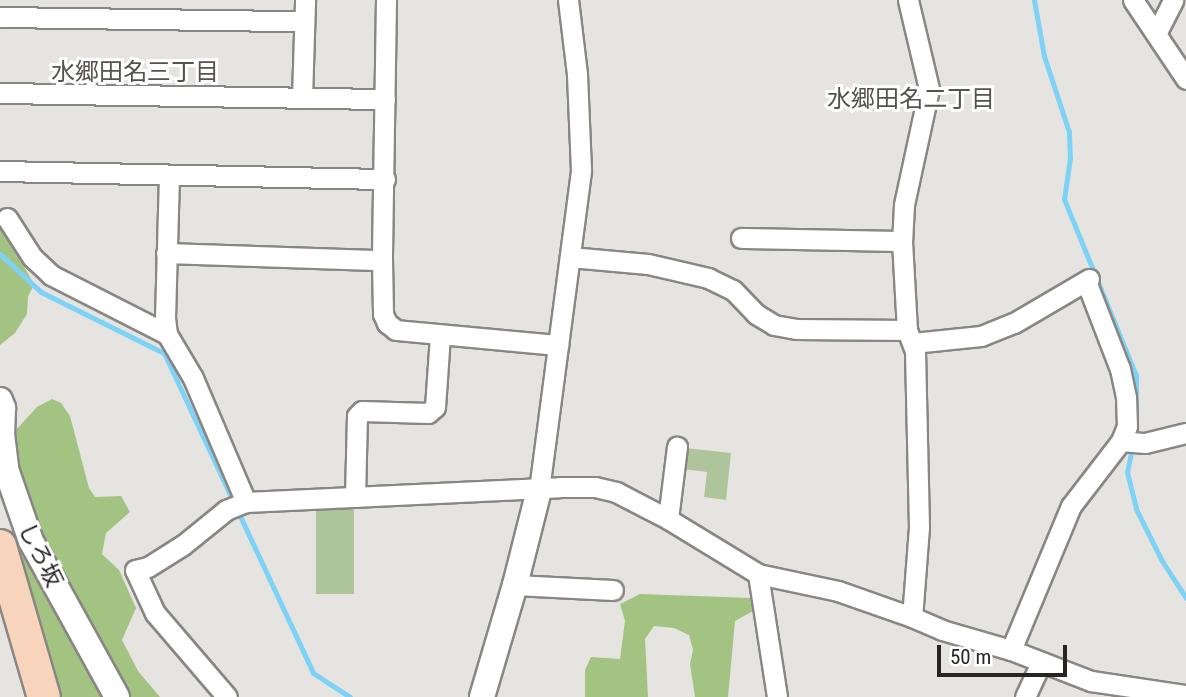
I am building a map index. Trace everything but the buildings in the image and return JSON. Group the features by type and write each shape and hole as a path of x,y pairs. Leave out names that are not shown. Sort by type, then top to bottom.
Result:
{"main road":[{"path":"0,546 44,697"}],"street":[{"path":"302,98 305,0"},
{"path":"386,0 382,260 383,314 387,323 396,330 558,345"},
{"path":"482,697 539,490 581,170 577,74 568,0"},
{"path":"908,0 929,89 904,205 902,241 910,336 919,527 912,617"},
{"path":"1133,0 1157,32 1186,79"},
{"path":"1157,32 1173,0"},
{"path":"0,17 304,21"},
{"path":"0,93 385,99"},
{"path":"0,171 385,179"},
{"path":"169,174 167,334 192,378 246,502"},
{"path":"7,218 32,257 51,275 167,334"},
{"path":"741,238 902,241"},
{"path":"166,253 382,260"},
{"path":"570,257 649,264 708,278 733,290 756,314 774,325 796,329 910,336 981,335 1014,323 1088,280 1120,369 1126,397 1130,442"},
{"path":"355,497 357,416 362,411 428,412 435,407 440,335"},
{"name":"しろ坂","path":"0,400 3,408 2,434 6,469 31,541 117,697"},
{"path":"1011,650 1072,506 1130,442 1186,433"},
{"path":"668,519 677,447"},
{"path":"227,697 155,613 135,570 148,567 183,545 226,510 246,502 595,487 631,498 758,574 838,592 942,630 1011,650 1091,681 1186,695"},
{"path":"758,574 777,697"},
{"path":"515,585 613,590"},
{"path":"1025,697 1041,663"}],"green space":[{"path":"0,212 14,249 34,284 28,297 27,314 15,333 0,345"},
{"path":"52,399 61,403 70,416 89,488 95,497 121,496 130,512 106,533 102,554 119,570 136,608 122,640 138,671 160,697 128,697 62,591 19,482 14,432 37,407"},
{"path":"685,448 731,453 726,500 704,497 707,472 683,469"},
{"path":"316,509 354,509 354,594 316,594"},
{"path":"25,556 103,697 61,697 32,593 19,560"},
{"path":"640,594 751,598 753,611 735,621 728,697 695,697 690,664 693,650 689,635 674,628 654,626 645,639 648,697 585,697 585,670 591,657 620,659 625,621 620,604"}],"waterway":[{"path":"1034,0 1044,56 1069,132 1070,158 1064,199 1136,375 1136,429 1127,472 1136,509 1162,561 1186,598"},
{"path":"0,254 41,292 164,353 313,673 350,697"}],"district":[{"name":"水郷田名三丁目","path":"135,73"},
{"name":"水郷田名二丁目","path":"911,100"}]}
